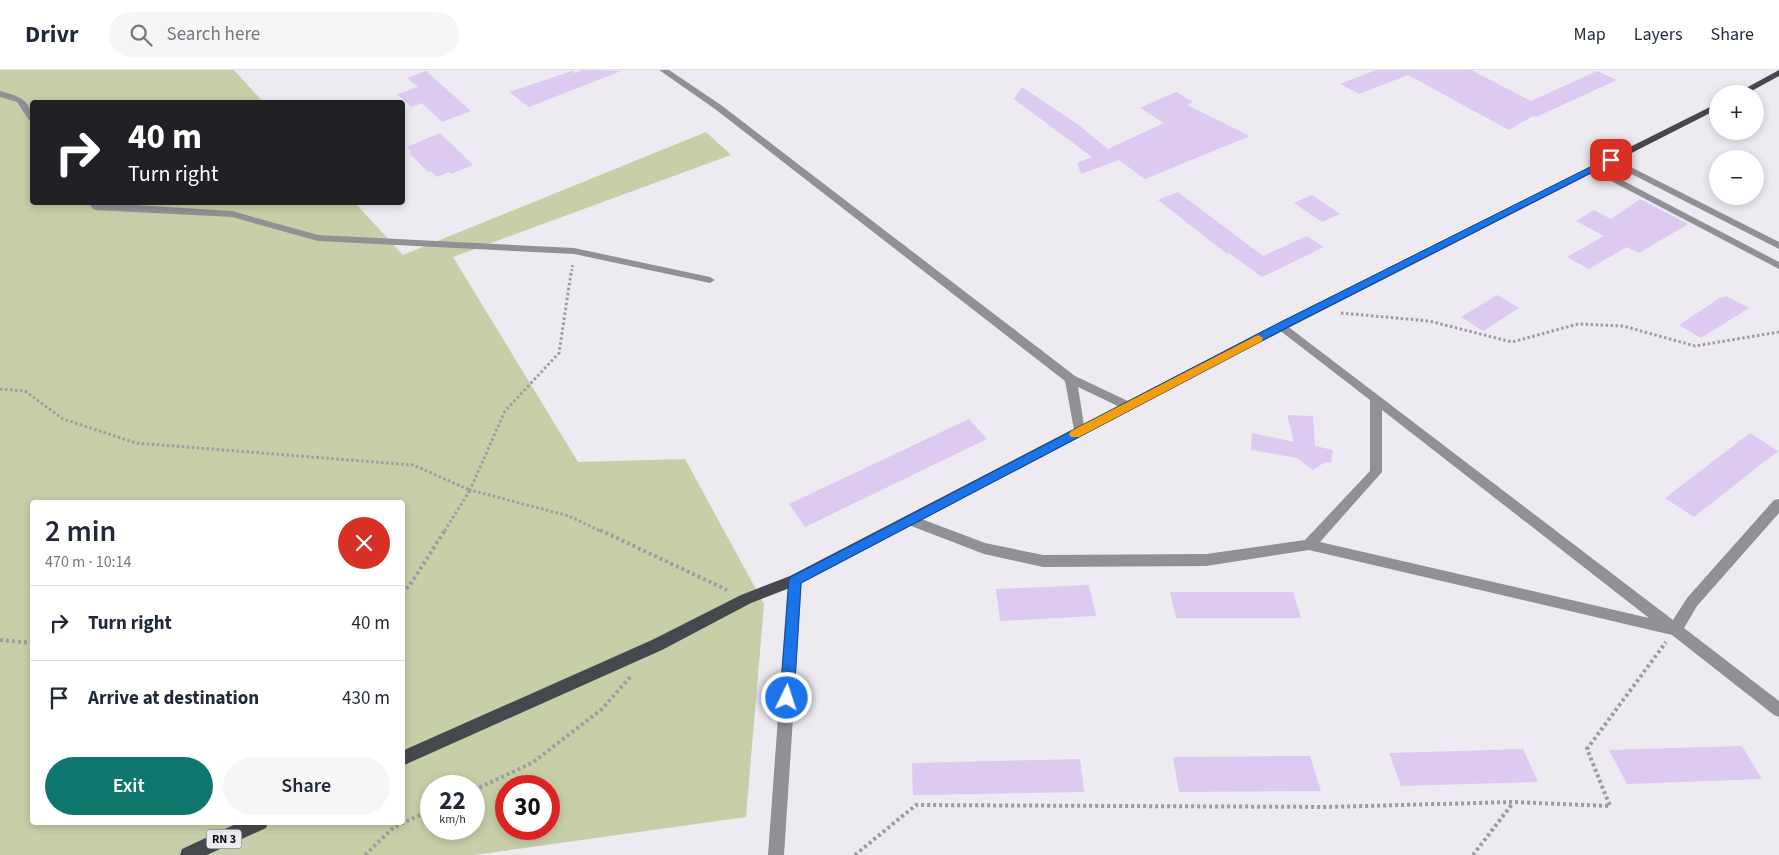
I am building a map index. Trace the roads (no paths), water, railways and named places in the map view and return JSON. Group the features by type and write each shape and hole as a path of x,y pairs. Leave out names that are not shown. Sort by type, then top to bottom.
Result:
{"main road":[{"path":"1756,85 1779,73"},
{"path":"405,758 656,645 746,599 795,580 1282,326 1596,169 1709,110"},
{"name":"RN 3","path":"188,855 253,825"}],"street":[{"path":"663,70 718,107 1071,379 1128,406"},
{"path":"0,94 20,100 30,115"},
{"path":"1611,160 1779,246"},
{"path":"1596,169 1779,266"},
{"path":"94,205 96,208 232,214 318,238 574,251 710,280"},
{"path":"1691,220 1707,210"},
{"path":"1282,326 1779,710"},
{"path":"1071,379 1079,432"},
{"path":"1310,545 1376,472 1376,399"},
{"path":"1675,630 1692,602 1779,504"},
{"path":"911,520 984,548 1043,560 1206,560 1310,545 1675,630"},
{"path":"776,855 795,580"}]}
